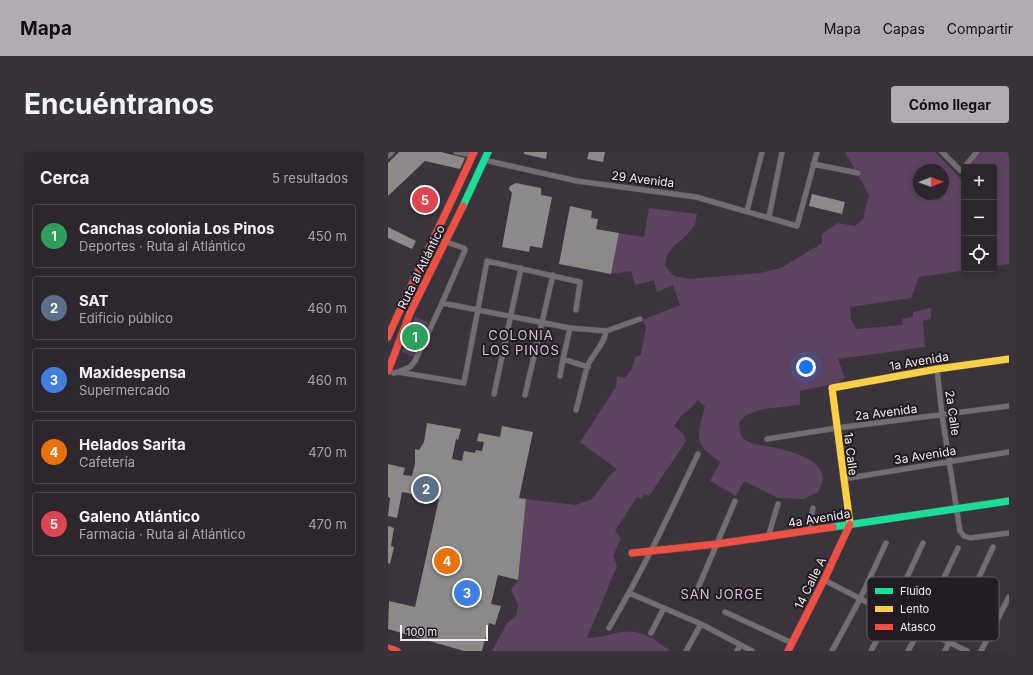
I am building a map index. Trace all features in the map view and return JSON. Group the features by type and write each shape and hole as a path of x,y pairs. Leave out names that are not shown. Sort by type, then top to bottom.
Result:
{"main road":[{"name":"Ruta al Atlántico","path":"393,372 410,313 446,242 488,152"},
{"name":"Ruta al Atlántico","path":"388,337 473,154"},
{"name":"1a Avenida","path":"833,387 937,369 1009,359"},
{"name":"1a Calle","path":"833,387 831,389 850,524"},
{"name":"4a Avenida","path":"632,553 768,537 1009,501"},
{"name":"14 Calle A","path":"788,651 824,580 850,524"},
{"path":"388,648 397,651"}],"street":[{"path":"388,156 392,152"},
{"path":"456,152 473,154"},
{"path":"747,211 762,152"},
{"path":"769,217 782,152"},
{"path":"817,152 813,164 858,174"},
{"path":"942,152 961,171 977,152"},
{"name":"29 Avenida","path":"484,160 577,181 696,197 797,226 813,164"},
{"path":"393,372 413,365 465,249 446,242"},
{"path":"393,372 464,383 487,261 580,282 576,310"},
{"path":"494,394 521,268"},
{"path":"525,395 553,275"},
{"path":"442,303 570,328 606,331 640,319"},
{"path":"560,376 570,328"},
{"path":"576,410 588,366 591,359 602,346 606,331"},
{"path":"563,359 588,366"},
{"name":"2a Calle","path":"937,369 942,415 960,531 964,536 970,538 1009,533"},
{"name":"2a Avenida","path":"766,439 837,428 1009,406"},
{"name":"3a Avenida","path":"844,479 1009,452"},
{"path":"609,628 652,550 698,454"},
{"path":"698,588 735,501"},
{"path":"768,537 778,504"},
{"path":"809,531 813,508"},
{"path":"870,577 886,543"},
{"path":"907,577 923,543"},
{"path":"979,577 993,547"},
{"path":"944,577 958,548"},
{"path":"824,580 867,602"},
{"path":"832,651 867,584"},
{"path":"629,593 700,624 752,651"},
{"path":"999,616 1009,597"},
{"path":"650,633 664,608"},
{"path":"725,612 792,644"},
{"path":"686,651 700,624"},
{"path":"871,651 876,641"},
{"path":"908,651 913,641"},
{"path":"945,641 967,651"},
{"path":"981,651 986,641"},
{"path":"945,651 949,643"},
{"path":"737,651 740,645"}],"shaded area":[{"path":"845,152 935,152 947,164 913,164 913,200 949,200 949,167 961,179 961,271 919,277 911,298 850,307 851,319 856,329 903,325 902,319 913,317 913,312 931,308 931,319 923,321 925,347 838,359 845,378 838,383 800,391 800,405 763,409 746,415 739,422 741,435 747,441 753,444 778,448 803,456 817,465 823,478 818,492 804,499 778,498 744,481 736,496 710,481 720,462 702,446 699,429 705,407 698,400 682,415 674,426 684,435 685,443 649,496 644,494 642,499 637,497 615,531 621,538 613,556 617,566 587,638 600,637 621,632 637,632 650,637 670,651 492,651 507,623 516,616 518,605 511,590 518,580 526,499 576,505 592,499 611,474 617,469 580,442 616,387 617,376 625,378 632,368 635,357 641,355 646,327 642,320 680,305 673,285 657,292 654,280 635,285 631,271 611,274 619,233 644,237 649,208 697,214 694,226 668,254 665,266 674,276 690,279 760,273 781,268 822,243 822,234 838,223 855,226 863,219 869,195"},
{"path":"981,152 1009,152 1009,264 997,266 997,164 972,163"},
{"path":"415,317 428,322 415,357 402,352"}],"building":[{"path":"399,152 441,152 465,158 460,169 425,161 388,196 388,163"},
{"path":"524,152 547,152 546,159 524,154"},
{"path":"589,152 605,152 603,162 587,159"},
{"path":"516,183 541,188 541,195 552,197 542,248 530,246 529,252 502,247 512,193 509,189 510,186"},
{"path":"414,190 439,196 435,210 410,203"},
{"path":"812,194 845,202 842,214 809,206"},
{"path":"570,206 592,211 591,218 598,219 596,229 619,233 611,274 559,264"},
{"path":"388,227 416,241 412,249 388,238"},
{"path":"427,423 461,429 458,440 456,439 452,459 462,461 464,451 475,453 476,450 482,451 484,442 477,441 479,433 500,437 502,426 533,432 519,498 526,499 518,580 498,575 491,604 501,606 495,625 489,623 482,651 464,651 388,629 389,601 415,607 439,499 402,492 397,518 388,516 390,498 388,497 388,464 405,468 403,475 412,476 415,464 415,449 419,450 424,442"},
{"path":"388,526 394,528 391,546 394,547 390,564 388,563"}],"traffic: fast":[{"path":"463,206 488,152"},
{"path":"833,527 1009,501"}],"traffic: slow":[{"path":"850,524 832,388 937,369 1009,359"}],"traffic: jam":[{"path":"388,337 474,152"},
{"path":"388,371 410,313 463,206"},
{"path":"788,651 824,580 850,524"},
{"path":"632,553 717,544 833,527"},
{"path":"388,648 397,651"}],"place":[{"name":"Galeno Atlántico","path":"425,200"},
{"name":"Canchas colonia Los Pinos","path":"415,337"},
{"name":"SAT","path":"426,489"},
{"name":"Helados Sarita","path":"447,561"},
{"name":"Maxidespensa","path":"467,593"}],"district":[{"name":"COLONIA LOS PINOS","path":"521,342"},
{"name":"SAN JORGE","path":"722,594"}]}
